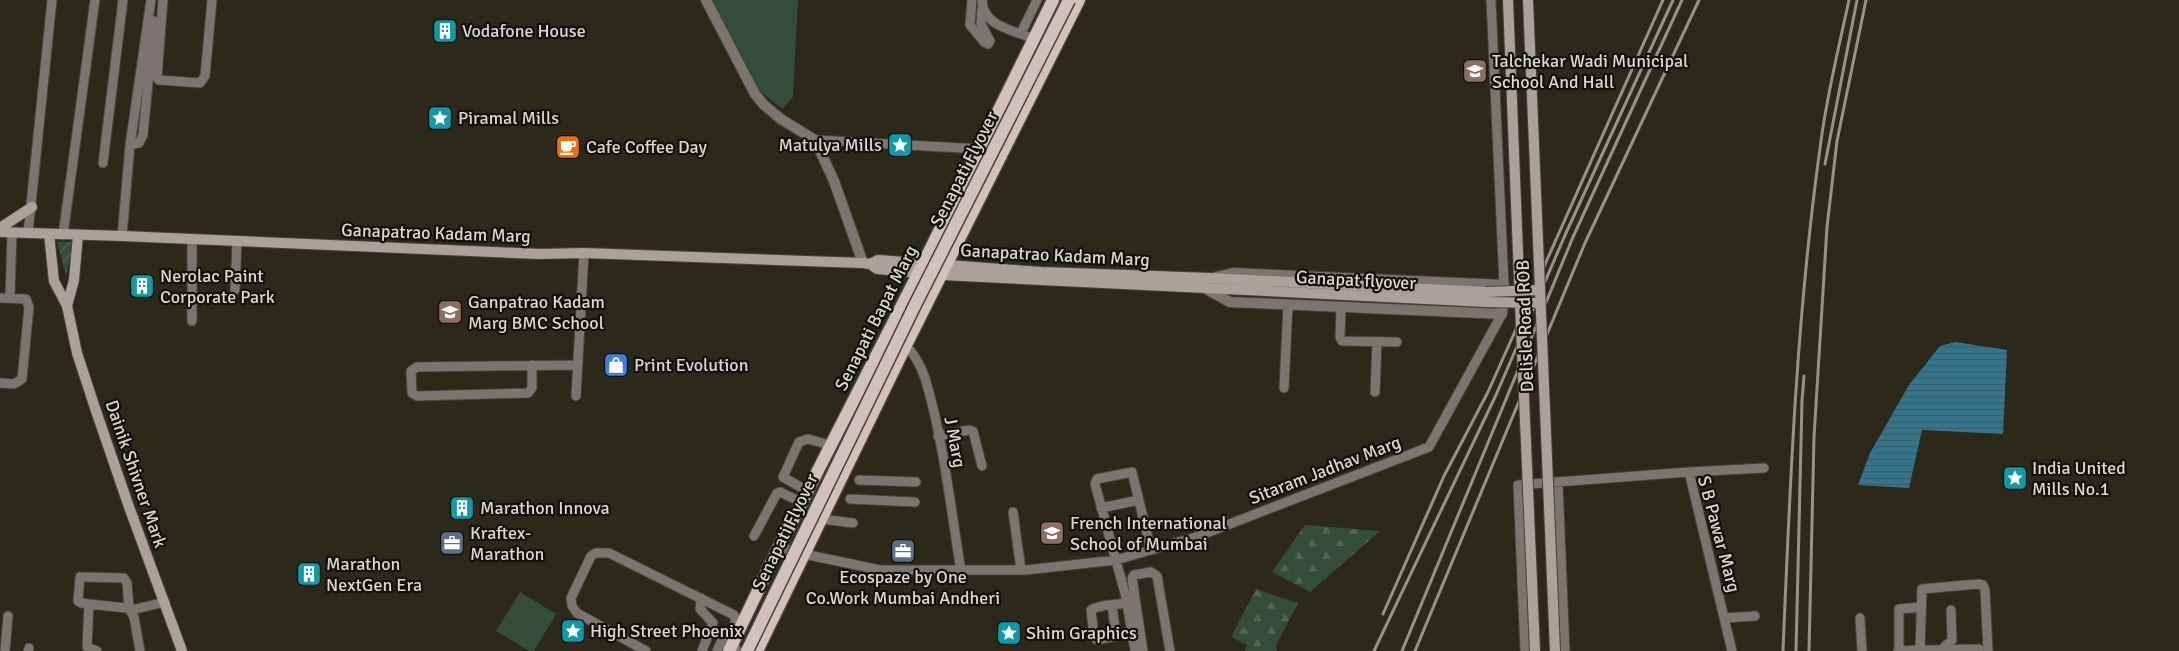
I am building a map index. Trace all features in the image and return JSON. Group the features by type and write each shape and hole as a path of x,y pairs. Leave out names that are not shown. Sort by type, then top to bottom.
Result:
{"main road":[{"name":"Senapati Bapat Marg","path":"732,648 802,493 830,444 921,268 1053,0"},
{"name":"Senapati Flyover","path":"732,648 1060,0"},
{"name":"Senapati Flyover","path":"747,651 915,305 1069,0"},
{"path":"757,651 906,345 1079,0"},
{"name":"Delisle Road ROB","path":"1508,0 1535,651"},
{"name":"Delisle Road ROB","path":"1528,0 1555,651"},
{"path":"0,228 32,207"},
{"name":"Ganapatrao Kadam Marg","path":"0,232 540,254 584,253 867,264 877,269 921,268 1202,289"},
{"path":"49,234 54,281 67,306"},
{"path":"67,306 74,280 78,235"},
{"name":"Ganapatrao Kadam Marg","path":"1041,277 1210,278"},
{"path":"1197,278 1202,289 1224,285"},
{"path":"1210,278 1224,285"},
{"name":"Ganapat flyover","path":"1224,285 1486,297"},
{"path":"1486,297 1520,291 1540,290"},
{"path":"1486,297 1520,304 1540,302"},
{"name":"Dainik Shivner Mark","path":"67,306 77,352 95,408 128,507 182,651"}],"street":[{"path":"28,234 52,0"},
{"path":"63,235 95,0"},
{"path":"103,163 123,0"},
{"path":"122,236 130,145 151,0"},
{"path":"130,145 139,143 143,136 156,0"},
{"path":"164,0 157,78 159,80 193,84 200,83 205,76 212,0"},
{"path":"706,0 755,94 764,105 781,119 815,140 980,149 999,158"},
{"path":"972,0 970,25 984,42 988,44 990,41 981,24 982,4"},
{"path":"1021,34 1037,0"},
{"path":"1202,289 1230,302 1502,314 1504,285 1491,0"},
{"path":"982,4 990,20 1034,39"},
{"path":"815,140 834,181 867,264"},
{"path":"10,297 12,233"},
{"path":"192,239 192,321"},
{"path":"235,290 237,242"},
{"path":"576,396 584,253"},
{"path":"1210,278 1233,273 1504,285"},
{"path":"0,298 26,299 29,302 22,379 14,384 0,383"},
{"path":"1284,388 1288,305"},
{"path":"1341,307 1340,340 1397,342"},
{"name":"Sitaram Jadhav Marg","path":"779,547 880,570 1024,570 1116,560 1196,536 1429,447 1502,314"},
{"name":"J Marg","path":"886,334 906,345 920,365 925,377 938,436 961,571"},
{"path":"1375,392 1377,342"},
{"path":"532,365 532,388 528,393 417,396 412,392 412,369 416,367 532,365 577,365"},
{"path":"938,436 969,430 973,431 982,466"},
{"path":"802,493 783,477 798,442 808,439 830,444"},
{"path":"1689,472 1764,468"},
{"path":"1143,651 1101,508 1096,481 1129,471 1133,474 1151,550"},
{"name":"S B Pawar Marg","path":"1525,651 1518,485 1689,472 1732,651"},
{"path":"859,480 916,482"},
{"path":"1558,483 1565,651"},
{"path":"754,536 777,493 802,493"},
{"path":"850,499 915,502"},
{"path":"1101,508 1139,500"},
{"path":"1013,512 1024,570"},
{"path":"821,519 853,523"},
{"path":"646,651 577,613 572,606 571,598 591,556 596,553 609,553 701,598 736,618 729,637 732,648 717,651"},
{"path":"1135,651 1129,599 1133,575 1151,572 1156,574 1170,651"},
{"path":"140,651 134,617 129,608 126,580 122,578 80,577 78,601 81,604 89,604 129,608 136,609 165,602"},
{"path":"1920,650 1922,589 1983,585 1985,590 1984,650 1898,651 1899,609 1921,607"},
{"path":"701,598 700,609 713,623 702,651"},
{"path":"1112,605 1129,599"},
{"path":"89,604 87,648 97,651"},
{"path":"1942,649 1952,640 1951,610"},
{"path":"5,651 8,616"},
{"path":"1724,618 1755,616"},
{"path":"1860,618 1862,651"}],"green space":[{"path":"712,0 798,0 793,97 782,109 759,90 729,42"},
{"path":"57,242 74,242 66,275"},
{"path":"1305,525 1380,531 1310,592 1272,572"},
{"path":"1256,589 1298,603 1276,645 1277,651 1245,651 1247,645 1231,637"},
{"path":"520,592 556,614 534,651 529,651 496,631"}],"water":[{"path":"1955,342 2007,350 2003,434 1922,430 1909,488 1858,485 1870,453 1909,385 1940,346"}],"railway":[{"path":"1383,614 1444,476 1488,392 1663,0"},
{"path":"1374,651 1496,395 1566,233 1673,0"},
{"path":"1402,651 1573,237 1682,0"},
{"path":"1415,651 1585,243 1699,0"},
{"path":"1783,651 1792,459 1806,268 1824,123 1849,0"},
{"path":"1825,164 1857,0"},
{"path":"1809,651 1814,437 1827,227 1837,141 1866,0"},
{"path":"1796,651 1804,376"}],"place":[{"name":"Vodafone House","path":"445,31"},
{"name":"Talchekar Wadi Municipal School And Hall","path":"1475,71"},
{"name":"Piramal Mills","path":"440,118"},
{"name":"Matulya Mills","path":"900,145"},
{"name":"Cafe Coffee Day","path":"568,147"},
{"name":"Nerolac Paint Corporate Park","path":"142,286"},
{"name":"Ganpatrao Kadam Marg BMC School","path":"450,312"},
{"name":"Print Evolution","path":"616,365"},
{"name":"India United Mills No.1","path":"2015,478"},
{"name":"Marathon Innova","path":"462,508"},
{"name":"French International School of Mumbai","path":"1052,533"},
{"name":"Kraftex- Marathon","path":"452,543"},
{"name":"Ecospaze by One Co.Work Mumbai Andheri","path":"903,551"},
{"name":"Marathon NextGen Era","path":"309,574"},
{"name":"High Street Phoenix","path":"573,631"},
{"name":"Shim Graphics","path":"1009,633"}]}
